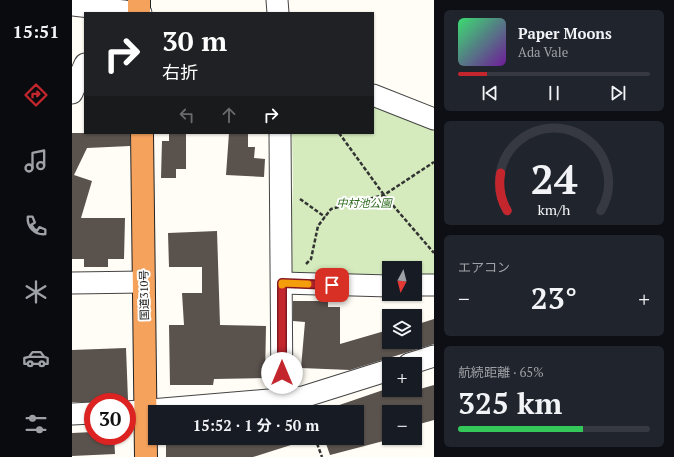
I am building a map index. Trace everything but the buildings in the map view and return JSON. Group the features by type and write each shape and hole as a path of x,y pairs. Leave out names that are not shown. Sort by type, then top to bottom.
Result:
{"highway":[{"name":"国道310号","path":"142,134 144,282 136,411 146,457"}],"street":[{"path":"277,0 278,12"},
{"path":"72,5 113,12 140,10"},
{"path":"72,93 84,66"},
{"path":"374,95 434,119"},
{"path":"280,134 285,283 282,397"},
{"path":"72,282 144,282"},
{"path":"285,283 382,286"},
{"path":"422,285 434,285"},
{"path":"422,360 434,356"},
{"path":"136,411 303,396 382,372"},
{"path":"72,414 84,414"}],"path":[{"path":"340,134 384,195 434,253"},
{"path":"285,283 311,259 318,226 331,209 384,195 434,162"},
{"path":"318,445 322,457"}],"green space":[{"name":"中村池公園","path":"374,107 434,129 434,276 422,277 422,261 382,261 382,278 289,283 293,185 292,134 374,134"}],"slow traffic":[{"path":"282,285 282,283 308,284"}],"route":[{"path":"282,373 282,283 332,285"}]}
